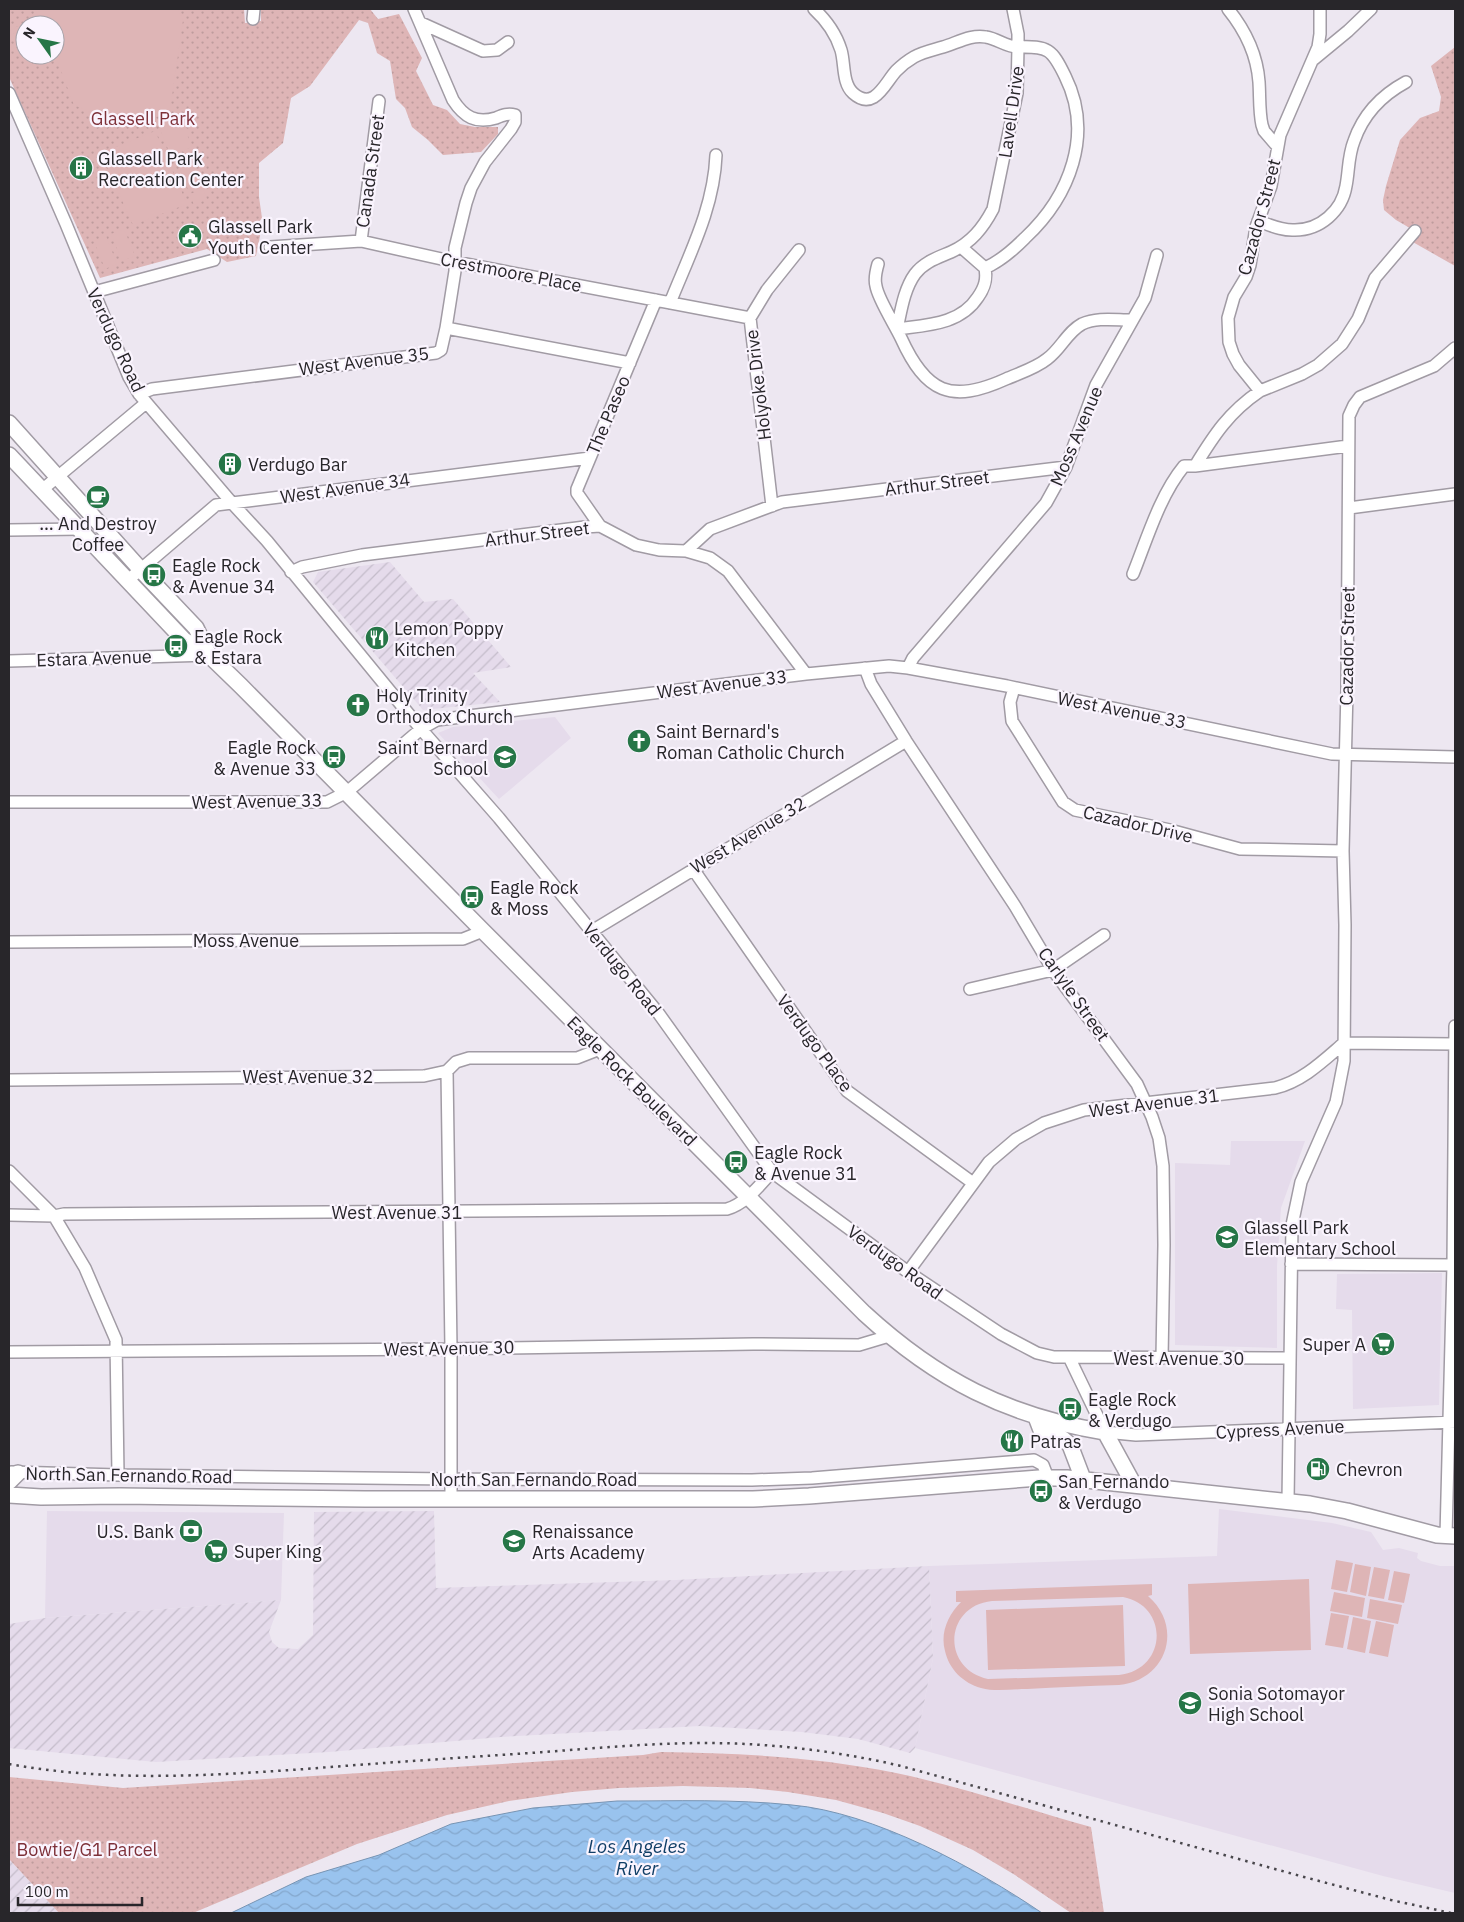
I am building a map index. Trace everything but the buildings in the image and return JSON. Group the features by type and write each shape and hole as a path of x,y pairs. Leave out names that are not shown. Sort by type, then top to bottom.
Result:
{"main road":[{"name":"Eagle Rock Boulevard","path":"9,422 57,478 196,628 209,655"},
{"name":"Eagle Rock Boulevard","path":"9,455 184,640 209,655 347,792 600,1050 888,1336 922,1361 958,1383 986,1397 1036,1417 1105,1432"},
{"path":"1036,1417 1041,1430 1067,1442 1075,1455 1083,1479"},
{"path":"1105,1432 1134,1485"},
{"path":"1051,1478 1075,1455"},
{"name":"North San Fernando Road","path":"9,1495 41,1497 451,1499 772,1498 1051,1478 1083,1479 1288,1501 1347,1511 1450,1536"}],"street":[{"path":"414,9 453,100 459,109 474,120 482,121 510,114 515,115 515,122 485,162 471,188 460,223 455,248 455,262 446,328"},
{"name":"Lavell Drive","path":"814,9 828,24 836,37 845,64 848,88 853,93 866,98 878,95 904,63 924,52 978,36 996,40 1012,47 1018,47 1017,93 993,209 983,226 971,240 961,247 933,260 916,272 908,288 897,329"},
{"path":"1228,9 1251,47 1258,74 1262,125 1264,131 1277,146"},
{"name":"Cazador Street","path":"1260,391 1239,365 1233,354 1228,330 1230,309 1250,265 1258,221 1272,186 1277,146 1284,125 1314,59 1320,34 1320,9"},
{"path":"1314,59 1371,9"},
{"path":"985,268 998,262 1028,236 1043,219 1062,192 1075,159 1078,142 1077,111 1069,83 1053,57 1042,48 1018,47 1014,11"},
{"path":"421,23 483,51 497,50 508,42"},
{"path":"1258,221 1284,230 1295,230 1316,225 1333,213 1344,195 1350,155 1359,130 1373,107 1386,95 1406,82"},
{"name":"Verdugo Road","path":"9,93 129,377 142,398 267,541 421,729 499,818 592,931 659,1014 772,1172 908,1272 1023,1347 1054,1357 1069,1357"},
{"name":"Canada Street","path":"361,241 379,101"},
{"path":"670,303 708,208 715,174 716,156"},
{"path":"1195,466 1214,435 1238,407 1260,391 1318,366 1342,344 1358,319 1375,278 1415,231"},
{"name":"Crestmoore Place","path":"270,247 361,241 455,262 750,318"},
{"path":"897,329 943,322 963,313 977,300 987,278 985,268 961,247"},
{"name":"Holyoke Drive","path":"772,506 750,318 767,290 799,250"},
{"name":"Moss Avenue","path":"908,668 913,658 1046,503 1066,467 1096,385 1144,298 1157,255"},
{"path":"94,292 214,260"},
{"path":"878,264 876,287 912,361 922,375 940,387 962,392 984,389 1037,366 1054,353 1073,330 1089,322 1099,319 1131,320"},
{"name":"The Paseo","path":"600,526 576,489 656,300"},
{"name":"West Avenue 35","path":"43,489 152,389 436,353 441,350 443,345 446,328 630,363"},
{"name":"Cazador Street","path":"1288,1501 1292,1225 1297,1196 1310,1158 1328,1124 1343,1073 1345,925 1343,852 1349,416 1360,397 1434,366 1455,348"},
{"path":"1133,574 1175,477 1184,466 1348,446"},
{"name":"West Avenue 34","path":"128,581 216,505 355,486 590,458"},
{"name":"Arthur Street","path":"291,572 302,567 362,555 600,526 636,545 658,550 686,550 710,529 782,502 1066,467"},
{"path":"1348,508 1455,494"},
{"path":"9,530 81,529"},
{"path":"686,550 710,558 728,571 806,674"},
{"name":"Estara Avenue","path":"9,661 209,655"},
{"name":"West Avenue 33","path":"9,802 327,802 347,792 421,729 437,720 806,674 889,666 1014,688 1345,756 1455,757"},
{"name":"Carlyle Street","path":"865,668 871,684 906,741 1015,906 1053,970 1137,1084 1147,1104 1159,1138 1163,1166 1162,1358"},
{"name":"Cazador Drive","path":"1014,688 1010,702 1012,721 1063,802 1075,810 1170,830 1240,850 1343,852"},
{"name":"West Avenue 32","path":"592,931 906,741"},
{"name":"Verdugo Place","path":"692,869 847,1092 973,1183"},
{"name":"Moss Avenue","path":"9,942 463,939 483,931"},
{"path":"970,989 1053,970 1104,935"},
{"path":"1450,1536 1453,1422 1455,1026"},
{"path":"1344,1043 1455,1044"},
{"name":"West Avenue 31","path":"908,1272 989,1162 1004,1148 1028,1131 1044,1123 1084,1110 1147,1104 1283,1086 1307,1075 1344,1043"},
{"name":"West Avenue 32","path":"9,1080 424,1076 447,1071 456,1062 469,1058 577,1058 600,1050"},
{"path":"447,1071 451,1499"},
{"path":"9,1171 54,1216 85,1268 116,1340 118,1350 118,1475"},
{"name":"West Avenue 31","path":"9,1215 727,1209 747,1197 772,1172"},
{"path":"1291,1264 1453,1265"},
{"name":"West Avenue 30","path":"9,1352 451,1349 753,1344 860,1345 888,1336"},
{"path":"1069,1357 1105,1432"},
{"name":"West Avenue 30","path":"1069,1357 1289,1358"},
{"name":"Cypress Avenue","path":"1105,1432 1136,1436 1453,1422"},
{"name":"North San Fernando Road","path":"12,1475 752,1480 812,1478 1034,1460 1043,1464 1051,1478"}],"shaded area":[{"path":"390,562 424,602 453,599 511,667 473,673 500,702 423,710 313,582 318,572"},
{"name":"Saint Bernard School","path":"555,717 571,738 499,799 438,733 453,727"},
{"name":"Glassell Park Elementary School","path":"1231,1141 1305,1141 1281,1208 1277,1266 1277,1348 1175,1345 1175,1163 1230,1165"},
{"path":"1442,1273 1439,1405 1353,1409 1352,1310 1336,1309 1337,1274"},
{"name":"Sonia Sotomayor High School","path":"1219,1509 1332,1523 1371,1532 1383,1550 1399,1548 1418,1553 1417,1558 1421,1561 1440,1566 1455,1566 1455,1893 1383,1876 915,1748 933,1658 929,1566 1217,1556"},
{"path":"47,1511 284,1513 281,1600 45,1618"},
{"path":"434,1511 436,1588 676,1580 929,1566 933,1658 915,1748 910,1753 858,1739 802,1732 700,1726 501,1737 329,1752 156,1762 9,1748 9,1624 45,1618 281,1600 269,1632 272,1642 279,1648 298,1649 313,1635 314,1512"},
{"path":"9,1859 59,1913 9,1913"}],"green space":[{"name":"Glassell Park","path":"9,9 244,9 245,23 261,21 261,9 370,9 378,19 399,14 422,58 416,71 433,105 447,110 460,124 475,127 498,127 498,134 481,152 443,155 412,127 405,108 396,99 390,61 377,53 368,23 359,20 310,86 291,98 283,143 259,163 259,197 262,218 258,223 260,236 256,256 227,262 207,249 100,278 9,77"},
{"path":"35,9 178,9 183,20 170,110 133,129 74,105 59,65 65,65 65,15 38,15"},
{"path":"15,28 15,33 9,36 9,31"},
{"path":"1455,47 1455,266 1411,241 1415,231 1396,220 1384,210 1383,200 1400,140 1420,118 1439,111 1441,97 1431,66"},
{"path":"180,116 192,147 171,156 158,125"},
{"path":"155,131 187,204 133,225 101,153"},
{"path":"191,159 202,187 189,192 178,165"},
{"path":"203,189 207,199 194,205 190,194"},
{"path":"124,229 135,256 122,261 111,234"},
{"path":"106,236 117,264 105,269 94,241"},
{"path":"1336,1560 1353,1563 1347,1592 1331,1589"},
{"path":"1355,1564 1371,1567 1366,1596 1350,1592"},
{"path":"1374,1567 1390,1570 1384,1599 1368,1596"},
{"path":"1394,1571 1410,1574 1404,1603 1388,1600"},
{"path":"1309,1579 1311,1650 1190,1654 1188,1584"},
{"path":"1152,1584 1152,1595 1148,1596 1159,1609 1165,1622 1167,1636 1165,1650 1159,1663 1149,1673 1136,1681 1119,1685 1004,1690 981,1688 968,1683 953,1669 945,1651 944,1631 949,1618 961,1602 956,1602 956,1591","holes":["1123,1597 1138,1603 1149,1612 1155,1624 1157,1638 1154,1650 1146,1662 1135,1671 1119,1675 988,1679 973,1673 962,1663 956,1651 954,1638 957,1625 965,1614 976,1605 992,1601"]},
{"path":"1334,1592 1365,1598 1362,1617 1330,1611"},
{"path":"1370,1599 1402,1605 1398,1624 1367,1618"},
{"path":"1123,1605 1125,1666 988,1670 986,1610"},
{"path":"1331,1613 1349,1616 1343,1648 1325,1645"},
{"path":"1353,1617 1371,1621 1365,1653 1347,1649"},
{"path":"1376,1621 1394,1625 1388,1657 1369,1653"},
{"name":"Bowtie/G1 Parcel","path":"661,1752 779,1757 838,1763 896,1773 994,1798 1091,1827 1104,1913 1071,1913 1015,1875 973,1850 920,1826 836,1800 750,1788 683,1786 619,1788 572,1792 509,1801 447,1815 357,1844 193,1913 59,1913 9,1859 9,1777 123,1788 643,1755"}],"water":[{"name":"Los Angeles River","path":"617,1801 749,1802 792,1805 856,1818 889,1830 955,1861 1042,1913 231,1913 306,1877 379,1855 451,1824 533,1808"}],"railway":[{"path":"9,1764 46,1770 157,1776 268,1772 617,1746 705,1743 779,1746 853,1756 901,1766 1304,1877 1391,1900 1451,1913"}],"place":[{"name":"Glassell Park Recreation Center","path":"81,168"},
{"name":"Glassell Park Youth Center","path":"190,236"},
{"name":"Verdugo Bar","path":"230,464"},
{"name":"… And Destroy Coffee","path":"98,497"},
{"name":"Eagle Rock & Avenue 34","path":"154,575"},
{"name":"Lemon Poppy Kitchen","path":"377,638"},
{"name":"Eagle Rock & Estara","path":"176,646"},
{"name":"Holy Trinity Orthodox Church","path":"358,705"},
{"name":"Saint Bernard's Roman Catholic Church","path":"639,741"},
{"name":"Eagle Rock & Avenue 33","path":"334,757"},
{"name":"Saint Bernard School","path":"505,757"},
{"name":"Eagle Rock & Moss","path":"472,897"},
{"name":"Eagle Rock & Avenue 31","path":"736,1162"},
{"name":"Glassell Park Elementary School","path":"1227,1237"},
{"name":"Super A","path":"1383,1344"},
{"name":"Eagle Rock & Verdugo","path":"1070,1409"},
{"name":"Patras","path":"1012,1441"},
{"name":"Chevron","path":"1318,1469"},
{"name":"San Fernando & Verdugo","path":"1041,1491"},
{"name":"U.S. Bank","path":"191,1531"},
{"name":"Renaissance Arts Academy","path":"514,1541"},
{"name":"Super King","path":"216,1551"},
{"name":"Sonia Sotomayor High School","path":"1190,1703"}]}
